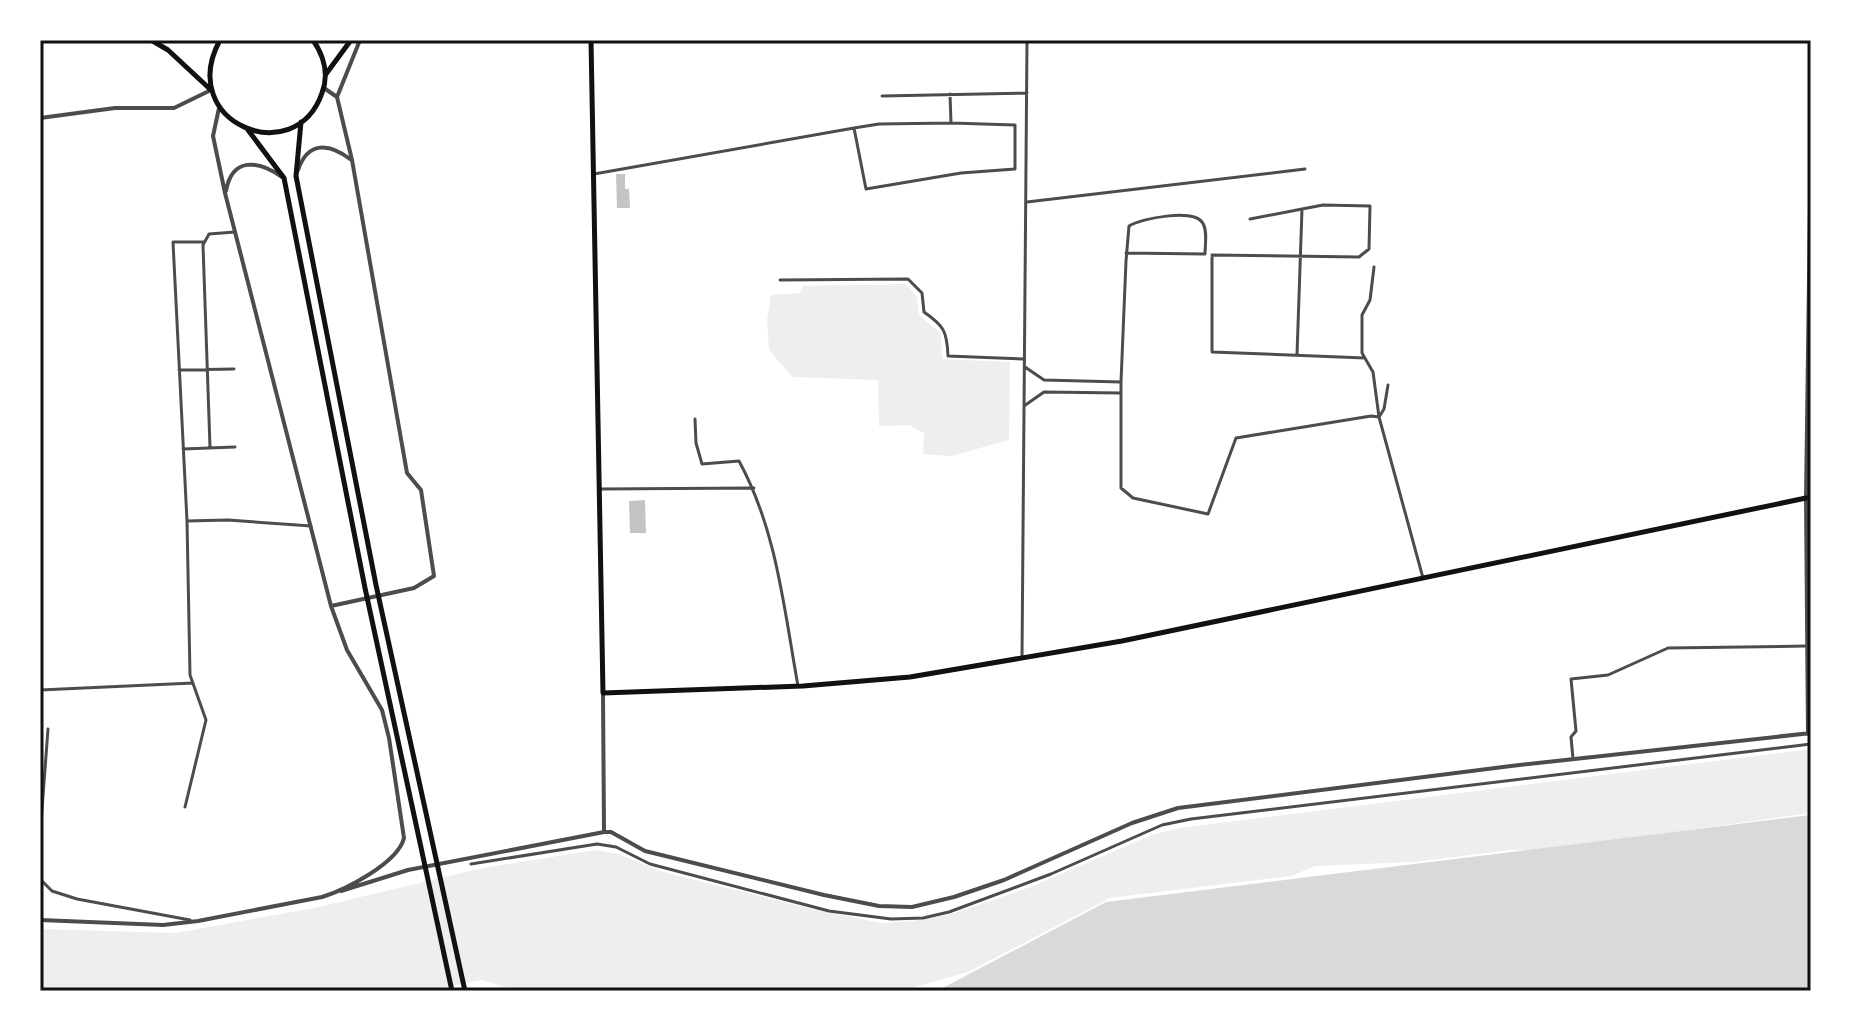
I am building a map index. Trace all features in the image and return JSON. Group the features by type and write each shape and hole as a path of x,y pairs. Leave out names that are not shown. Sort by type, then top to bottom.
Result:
{"main road":[{"path":"151,40 168,50 211,90"},
{"path":"220,40 212,56 209,73 211,90 219,108 232,121 248,130 266,133 285,130 301,122 320,101 326,74 323,58 313,40"},
{"path":"326,74 351,40"},
{"path":"591,40 603,693 798,686 910,677 1122,641 1809,497"},
{"path":"301,122 296,176 376,585 465,991"},
{"path":"248,130 284,178 365,588 452,991"}],"street":[{"path":"331,606 414,588 434,576 421,490 407,473 352,160 337,97 360,40"},
{"path":"1022,658 1027,40"},
{"path":"324,88 337,97"},
{"path":"40,118 115,108 174,108 211,90"},
{"path":"882,96 1027,93"},
{"path":"950,94 951,123"},
{"path":"219,108 213,136 225,193 331,606 347,650 382,710 404,838 402,848 394,856 341,891"},
{"path":"593,174 854,128 879,124 951,123 1015,125 1015,169 961,173 866,189 854,128"},
{"path":"40,920 163,925 198,921 322,897 408,870 604,832 611,832 645,851 824,895 879,906 912,907 1004,880 1132,823 1178,808 1809,733 1811,136"},
{"path":"296,176 303,157 317,148 335,147 352,160"},
{"path":"225,193 228,178 246,165 255,163 270,168 284,178"},
{"path":"1026,202 1305,169"},
{"path":"1126,253 1359,257 1369,249 1370,206 1323,205 1250,219"},
{"path":"1297,355 1302,209"},
{"path":"1205,254 1205,229 1202,221 1191,215 1139,219 1129,226 1121,382 1121,488 1133,498 1208,514 1236,438 1379,417"},
{"path":"210,447 203,242 209,234 235,232"},
{"path":"185,807 206,720 190,675 187,521 173,242 203,242"},
{"path":"1212,255 1212,352 1365,358"},
{"path":"1374,267 1370,300 1362,315 1362,353 1373,372 1379,417 1423,578"},
{"path":"780,280 908,279 922,293 924,312 942,324 948,356 1024,359"},
{"path":"1024,366 1044,380 1121,382"},
{"path":"179,370 234,369"},
{"path":"1379,417 1384,409 1388,385"},
{"path":"1024,406 1044,392 1121,393"},
{"path":"695,419 696,443 702,464 739,461 767,520 798,686"},
{"path":"183,449 235,447"},
{"path":"599,489 754,488"},
{"path":"187,521 228,520 311,526"},
{"path":"1573,759 1571,737 1576,731 1571,679 1608,675 1668,648 1807,646"},
{"path":"40,690 193,683"},
{"path":"603,693 604,832"},
{"path":"40,836 48,729"},
{"path":"471,864 597,844 616,847 650,864 829,911 891,919 923,918 949,912 1051,874 1162,825 1177,822 1811,744"},
{"path":"40,879 52,891 77,899 198,921"}],"shaded area":[{"path":"906,284 917,297 919,315 941,334 942,359 1010,362 1009,440 951,456 923,454 924,433 909,425 879,426 878,380 792,377 769,350 767,320 771,295 800,293 803,286"},
{"path":"1811,749 1811,813 1536,851 1511,850 1414,862 1315,866 1291,876 1110,898 968,972 901,991 536,991 511,989 482,980 426,991 40,991 40,929 176,933 314,908 483,868 595,850 619,854 663,872 816,910 881,923 913,921 952,914 1033,886 1152,835 1179,828"},
{"path":"1811,815 1811,991 937,991 1106,902"}],"building":[{"path":"616,174 625,174 630,208 617,208"},
{"path":"645,500 646,533 630,533 629,501"}]}
